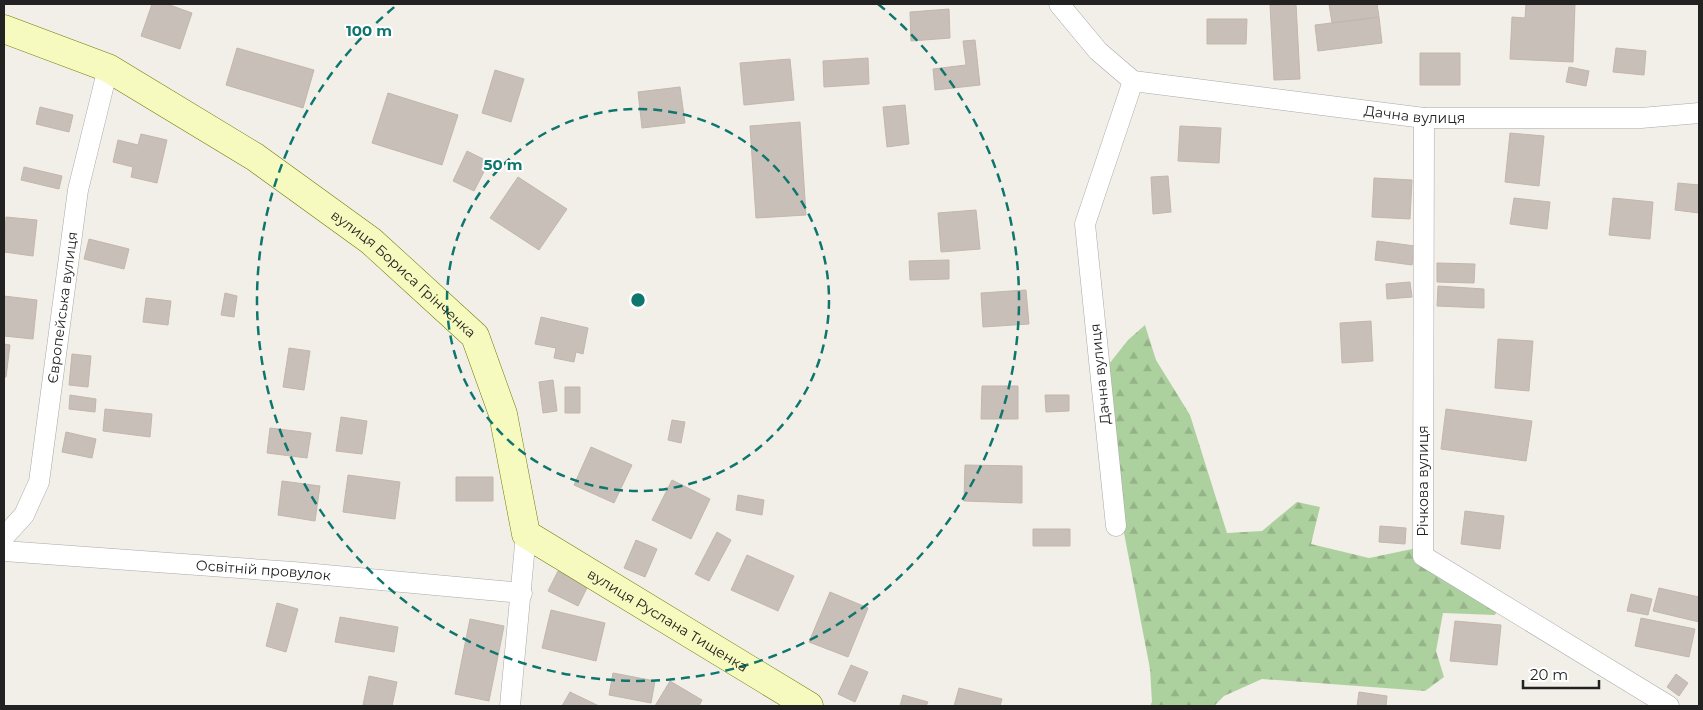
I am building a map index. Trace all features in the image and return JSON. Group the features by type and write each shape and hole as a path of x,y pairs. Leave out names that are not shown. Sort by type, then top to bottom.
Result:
{"street":[{"path":"1058,4 1098,51 1133,81"},
{"name":"вулиця Бориса Грінченка","path":"4,29 108,68 255,157 371,241 475,336 503,414 526,534 510,706"},
{"name":"Європейська вулиця","path":"4,537 24,515 39,482 78,190 108,68"},
{"name":"Дачна вулиця","path":"1116,526 1085,224 1133,81 1424,118 1641,118 1699,112"},
{"name":"Річкова вулиця","path":"1424,118 1422,556 1669,706"},
{"name":"вулиця Руслана Тищенка","path":"526,534 809,706"},
{"name":"Освітній провулок","path":"4,551 293,572 522,593"}],"green space":[{"path":"1145,325 1156,360 1190,415 1227,533 1262,531 1297,502 1320,507 1311,544 1369,558 1417,548 1502,598 1495,615 1443,613 1436,651 1444,677 1425,691 1262,679 1224,696 1214,706 1150,706 1152,702 1150,669 1124,533 1110,400 1109,364 1128,340"}],"building":[{"path":"152,4 167,4 192,13 180,49 141,36"},
{"path":"1296,4 1300,79 1274,80 1270,5"},
{"path":"1329,4 1377,4 1379,17 1332,23"},
{"path":"1526,4 1575,4 1573,62 1510,59 1512,17 1525,18"},
{"path":"949,9 950,38 911,41 910,12"},
{"path":"1379,17 1382,43 1318,51 1315,25"},
{"path":"1207,19 1247,19 1246,44 1207,44"},
{"path":"975,40 980,85 935,90 933,69 966,65 963,41"},
{"path":"237,48 314,70 303,108 226,85"},
{"path":"1616,48 1646,51 1644,75 1613,72"},
{"path":"1420,53 1460,53 1460,85 1420,85"},
{"path":"868,58 869,84 824,87 823,61"},
{"path":"790,59 794,100 744,105 740,63"},
{"path":"1569,67 1589,71 1586,86 1566,82"},
{"path":"495,70 524,79 511,122 482,113"},
{"path":"680,87 685,123 642,128 638,92"},
{"path":"388,93 458,115 442,165 372,143"},
{"path":"905,105 909,144 887,147 883,107"},
{"path":"40,107 73,115 69,132 36,124"},
{"path":"800,122 806,215 756,218 750,126"},
{"path":"1180,126 1221,128 1219,163 1178,161"},
{"path":"1510,133 1544,136 1539,186 1505,182"},
{"path":"141,134 167,140 157,183 131,177 133,167 113,162 118,140 138,145"},
{"path":"467,151 489,162 474,191 453,181"},
{"path":"24,167 62,176 59,189 21,180"},
{"path":"1168,176 1171,212 1153,214 1151,177"},
{"path":"518,177 567,209 539,250 490,218"},
{"path":"1374,178 1412,180 1410,219 1372,217"},
{"path":"1678,183 1699,185 1699,213 1675,210"},
{"path":"1514,198 1550,202 1547,229 1510,224"},
{"path":"1613,198 1653,202 1650,239 1609,235"},
{"path":"976,210 980,249 941,252 938,213"},
{"path":"6,217 37,220 33,256 4,252"},
{"path":"89,239 129,249 124,269 84,259"},
{"path":"1377,241 1415,246 1412,265 1375,260"},
{"path":"949,260 949,279 910,280 909,261"},
{"path":"1437,263 1475,264 1474,283 1437,282"},
{"path":"1410,282 1412,297 1387,299 1386,284"},
{"path":"1438,286 1484,289 1484,308 1437,306"},
{"path":"1026,290 1029,324 983,327 981,293"},
{"path":"225,293 237,296 234,317 221,315"},
{"path":"4,296 37,300 33,339 4,336"},
{"path":"146,298 171,301 168,325 143,322"},
{"path":"541,317 588,328 583,354 576,352 574,362 554,358 556,348 535,344"},
{"path":"1371,321 1373,361 1342,363 1340,323"},
{"path":"1498,339 1533,341 1529,391 1495,388"},
{"path":"4,344 10,345 6,377 4,377"},
{"path":"289,348 310,351 304,390 283,387"},
{"path":"72,354 91,356 88,387 69,385"},
{"path":"553,380 557,411 543,413 539,382"},
{"path":"982,386 1018,386 1018,419 981,419"},
{"path":"565,387 580,387 580,413 565,413"},
{"path":"70,395 96,399 95,412 69,409"},
{"path":"1045,395 1069,395 1069,411 1046,412"},
{"path":"105,409 152,414 150,437 103,431"},
{"path":"1446,409 1532,421 1526,461 1441,449"},
{"path":"341,417 367,421 362,454 336,451"},
{"path":"672,420 685,422 681,443 668,440"},
{"path":"270,428 311,433 307,458 267,453"},
{"path":"66,432 96,439 92,458 62,452"},
{"path":"591,447 632,465 614,503 574,485"},
{"path":"965,465 1022,466 1022,503 964,501"},
{"path":"348,475 400,482 395,519 343,512"},
{"path":"456,477 493,477 493,501 456,501"},
{"path":"672,480 710,499 691,539 652,520"},
{"path":"282,481 320,486 315,521 278,515"},
{"path":"738,495 764,500 762,515 736,510"},
{"path":"1465,511 1504,516 1500,549 1461,544"},
{"path":"1380,526 1406,528 1405,544 1379,542"},
{"path":"1033,529 1070,529 1070,546 1033,546"},
{"path":"717,532 731,540 709,581 695,574"},
{"path":"636,540 657,549 645,577 624,568"},
{"path":"747,555 794,576 778,611 731,590"},
{"path":"558,571 588,586 578,606 548,591"},
{"path":"1659,588 1699,597 1699,622 1653,611"},
{"path":"830,592 868,608 848,657 809,642"},
{"path":"1631,594 1652,599 1648,615 1627,611"},
{"path":"277,603 298,609 286,652 266,646"},
{"path":"551,610 605,623 596,661 542,648"},
{"path":"340,617 398,627 394,652 335,642"},
{"path":"1641,618 1695,629 1689,657 1635,646"},
{"path":"470,619 504,626 489,701 455,694"},
{"path":"1455,621 1501,625 1497,665 1450,661"},
{"path":"851,665 868,672 855,702 838,694"},
{"path":"613,673 655,681 651,703 609,695"},
{"path":"1676,674 1688,683 1679,696 1667,687"},
{"path":"369,676 397,682 392,706 363,705"},
{"path":"670,681 702,700 699,706 655,706"},
{"path":"959,688 1002,699 1000,706 954,706"},
{"path":"570,692 599,706 562,706"},
{"path":"1359,692 1387,696 1386,706 1357,706"},
{"path":"903,695 928,702 926,706 900,706"}]}
